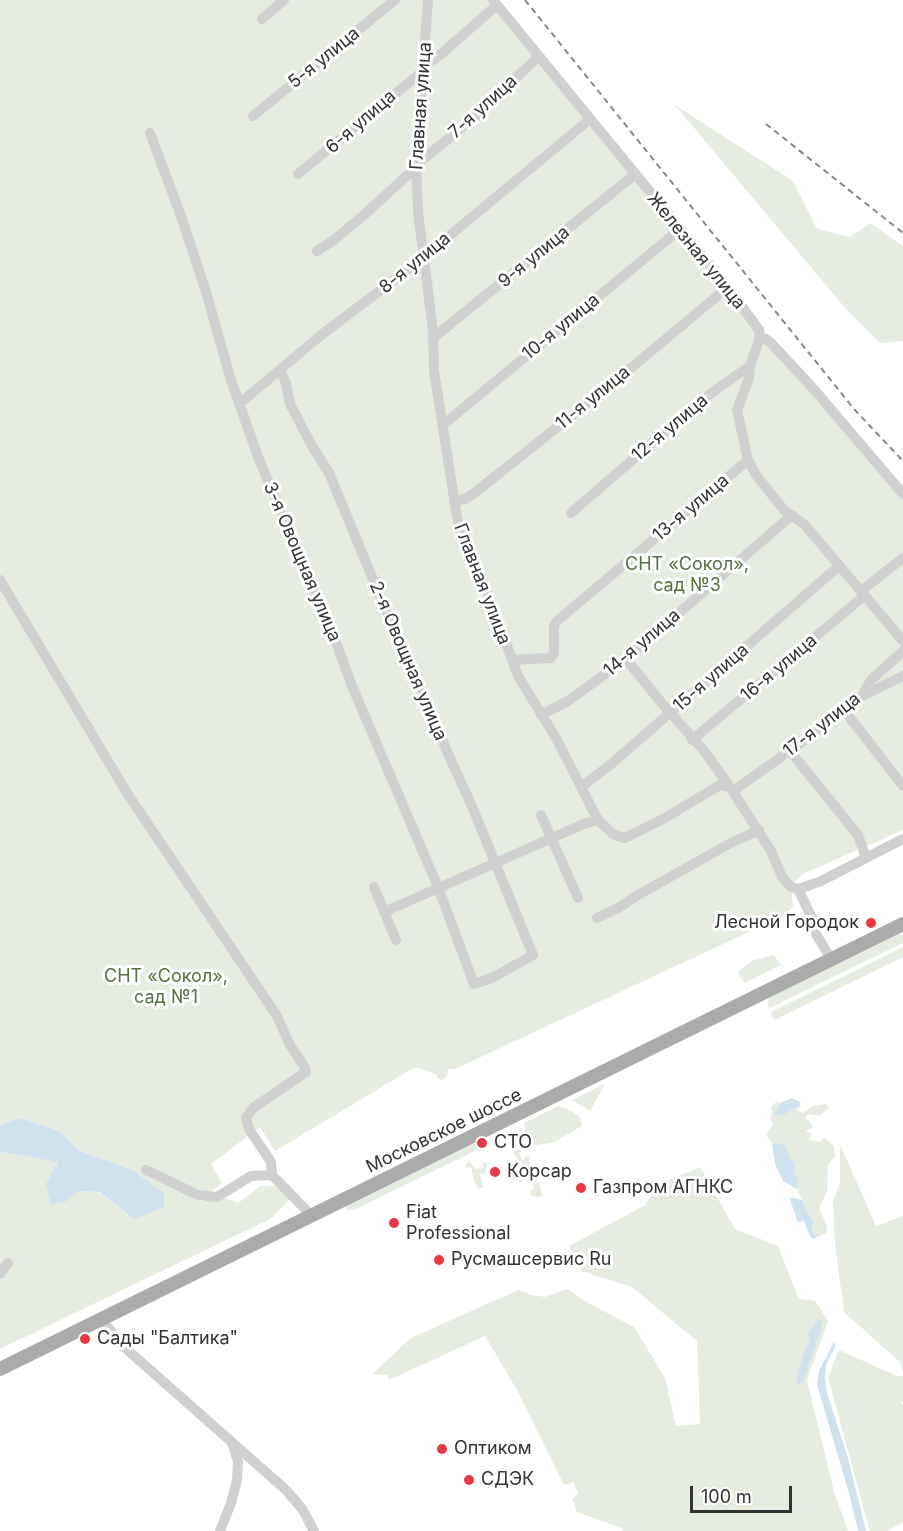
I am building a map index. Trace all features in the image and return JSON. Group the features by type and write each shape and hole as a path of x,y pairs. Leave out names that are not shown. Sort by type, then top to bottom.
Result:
{"main road":[{"name":"Московское шоссе","path":"0,1359 100,1316 743,1000 903,915"},
{"name":"Московское шоссе","path":"0,1369 306,1210 903,924"}],"street":[{"path":"262,19 284,0"},
{"name":"5-я улица","path":"253,116 395,0"},
{"name":"Главная улица","path":"428,0 416,165 418,212 433,338 434,371 444,424 454,501 463,538 486,588 525,690 556,738 598,820 613,834 624,838 665,818 720,785 731,789"},
{"name":"6-я улица","path":"298,174 440,55 495,3"},
{"name":"Железная улица","path":"495,3 728,287 759,330 760,338 771,343 812,387 903,494"},
{"name":"7-я улица","path":"317,251 366,214 416,165 475,117 539,56"},
{"name":"8-я улица","path":"239,404 589,120"},
{"name":"3-я Овощная улица","path":"150,133 207,295 239,404 258,457 438,887 474,984"},
{"name":"9-я улица","path":"433,338 634,175"},
{"name":"10-я улица","path":"444,424 679,230"},
{"name":"11-я улица","path":"454,501 465,499 473,494 728,287"},
{"path":"760,338 737,410 748,460 784,510 805,525 892,625 903,641"},
{"name":"12-я улица","path":"571,513 674,423 750,366"},
{"name":"2-я Овощная улица","path":"280,370 290,404 329,473 533,955 494,977 474,984"},
{"name":"13-я улица","path":"512,660 551,658 554,653 554,626 557,621 748,460"},
{"name":"14-я улица","path":"541,715 568,701 626,659 792,515"},
{"name":"16-я улица","path":"692,740 903,558"},
{"name":"15-я улица","path":"580,787 610,765 839,566"},
{"path":"0,580 118,778 277,1016 290,1044 304,1066 306,1072 253,1108 246,1118 249,1129 271,1162 272,1175 306,1210"},
{"name":"17-я улица","path":"731,789 790,751 862,696 871,680 903,651"},
{"path":"626,659 692,740 705,752 759,831 782,877 791,887 798,889 819,882 903,839"},
{"path":"862,696 903,676"},
{"path":"844,710 903,786"},
{"path":"790,751 858,835 866,858"},
{"path":"542,814 578,898"},
{"path":"384,912 586,823 598,820"},
{"path":"597,918 729,844 759,831"},
{"path":"374,887 396,940"},
{"path":"798,889 811,916 816,921 816,934 828,954"},
{"path":"146,1170 198,1195 217,1197 250,1176 272,1175"},
{"path":"0,1274 8,1263"},
{"path":"100,1316 123,1346 286,1490 303,1510 315,1531"},
{"path":"220,1531 237,1480 238,1462 232,1441"}],"green space":[{"path":"0,0 497,0 818,400 903,490 903,830 803,874 795,882 792,893 793,907 783,916 455,1069 448,1069 447,1077 441,1081 435,1074 415,1067 275,1151 260,1127 211,1164 222,1183 199,1201 219,1201 225,1198 238,1203 261,1186 281,1186 292,1197 270,1219 0,1349 0,1152 59,1162 67,1201 78,1191 98,1192 134,1219 132,1170 80,1151 59,1131 21,1118 0,1125"},
{"path":"675,105 793,181 817,229 850,237 870,223 903,246 903,341 880,343 846,309"},
{"path":"899,934 903,935 903,943 769,1008 769,994 837,959 842,962"},
{"path":"903,947 903,957 775,1020 772,1017 771,1012"},
{"path":"774,955 781,965 745,983 739,976 739,971 754,960"},
{"path":"605,1084 590,1111 572,1100"},
{"path":"777,1101 780,1103 776,1108 783,1114 800,1105 797,1110 803,1113 813,1106 825,1104 830,1108 820,1116 809,1114 805,1117 813,1126 812,1129 806,1130 812,1133 809,1140 819,1142 824,1137 834,1146 835,1156 828,1165 827,1192 819,1208 827,1233 817,1237 812,1231 813,1222 797,1189 795,1163 791,1160 786,1146 779,1143 772,1144 766,1135 773,1124 770,1118 771,1107"},
{"path":"558,1106 580,1117 582,1126 552,1143 535,1145 525,1133 524,1123"},
{"path":"487,1139 488,1143 485,1146 354,1210 347,1210 346,1206"},
{"path":"840,1144 876,1226 903,1216 903,1372 900,1362 844,1312 835,1244 833,1202 840,1182"},
{"path":"515,1149 521,1150 520,1156 523,1161 526,1156 530,1157 529,1165 536,1174 542,1196 531,1195 530,1190 534,1190 534,1187 529,1180 520,1182 517,1177 514,1163 519,1160 513,1154"},
{"path":"469,1161 476,1169 483,1168 483,1162 487,1163 485,1174 480,1173 482,1188 478,1188 474,1181 471,1167 467,1168 465,1165"},
{"path":"700,1167 735,1229 778,1246 799,1299 815,1301 828,1321 807,1380 834,1492 848,1531 621,1531 624,1529 577,1512 572,1499 578,1494 574,1482 564,1485 517,1390 485,1336 389,1380 387,1375 372,1374 411,1338 518,1290 545,1297 567,1289 634,1327 665,1378 676,1426 700,1424 697,1341 632,1287 581,1271 569,1246 645,1205 658,1185"},
{"path":"839,1350 897,1376 903,1376 903,1402 900,1402 903,1405 903,1522 887,1531 870,1531 828,1378"}],"water":[{"path":"792,1098 800,1102 800,1105 781,1116 774,1113 780,1103"},
{"path":"21,1118 59,1131 80,1151 132,1170 164,1193 164,1207 134,1219 99,1192 78,1191 67,1201 51,1205 46,1184 58,1162 0,1152 0,1125"},
{"path":"779,1143 786,1146 791,1160 795,1163 797,1189 783,1181 775,1164 772,1144"},
{"path":"789,1197 802,1200 813,1222 812,1231 817,1237 814,1239 810,1237 804,1221 798,1222"},
{"path":"822,1320 821,1330 800,1385 797,1383 797,1374 809,1339 808,1332 817,1321"},
{"path":"834,1342 836,1345 826,1365 827,1393 848,1458 866,1531 858,1531 817,1385 819,1371"}],"railway":[{"path":"525,0 854,409 903,461"},
{"path":"766,124 903,233"}],"place":[{"name":"Лесной Городок","path":"871,923"},
{"name":"СТО","path":"482,1143"},
{"name":"Корсар","path":"495,1172"},
{"name":"Газпром АГНКС","path":"581,1188"},
{"name":"Fiat Professional","path":"394,1223"},
{"name":"Русмашсервис Ru","path":"439,1260"},
{"name":"Сады \"Балтика\"","path":"85,1339"},
{"name":"Оптиком","path":"442,1449"},
{"name":"СДЭК","path":"469,1480"}],"park label":[{"name":"СНТ «Сокол», сад №3","path":"687,575"},
{"name":"СНТ «Сокол», сад №1","path":"166,987"}]}
